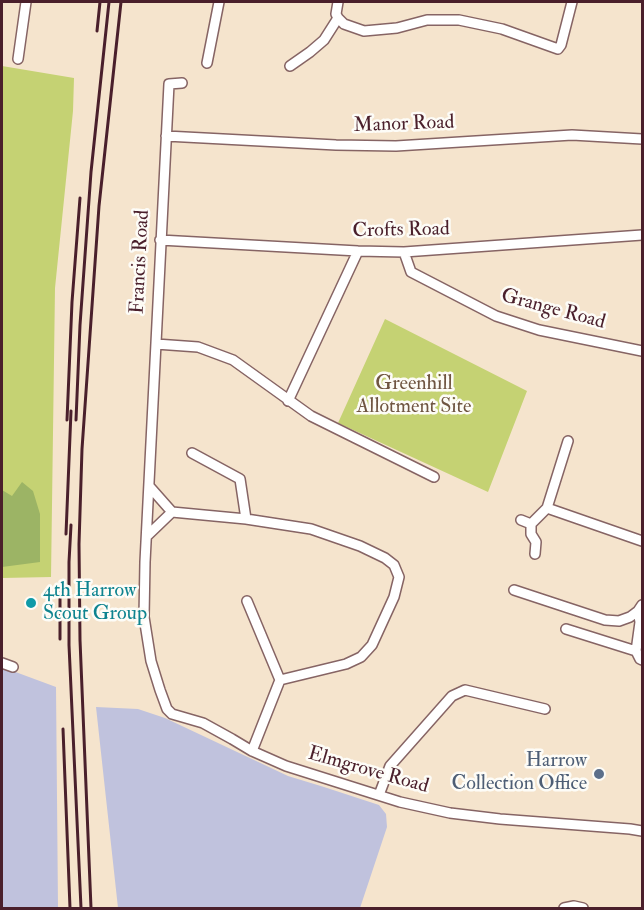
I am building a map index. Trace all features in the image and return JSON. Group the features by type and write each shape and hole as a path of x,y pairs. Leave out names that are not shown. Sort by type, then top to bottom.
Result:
{"street":[{"path":"18,59 26,2"},
{"path":"207,63 219,2"},
{"path":"338,2 336,14 338,18 344,24 364,31 397,28 427,20 459,20 502,29 558,49 572,2"},
{"path":"290,66 324,40 338,18"},
{"name":"Francis Road","path":"167,709 151,661 144,616 169,84 182,83"},
{"name":"Manor Road","path":"166,136 396,146 572,135 642,139"},
{"name":"Crofts Road","path":"160,240 404,252 642,235"},
{"path":"288,401 358,251"},
{"name":"Grange Road","path":"404,252 411,272 496,316 539,330 642,351"},
{"path":"156,344 198,346 233,360 311,416 434,477"},
{"path":"534,554 536,542 526,522 547,508 568,441"},
{"path":"192,453 240,479 246,519"},
{"path":"149,486 172,512 246,519 311,530 360,546 385,558 394,566 399,576 394,597 372,645 361,657 346,664 280,680"},
{"path":"547,508 642,541"},
{"path":"147,536 172,512"},
{"path":"514,590 605,620 619,621 630,617 640,608"},
{"path":"247,601 280,680 252,751"},
{"path":"640,608 636,651 642,660"},
{"path":"566,629 636,651"},
{"path":"2,663 13,667"},
{"path":"379,795 390,766 452,696 465,690 545,709"},
{"name":"Elmgrove Road","path":"167,709 172,714 203,723 252,751 286,766 400,802 450,813 500,819 642,831"},
{"path":"564,909 574,906 584,909"}],"shaded area":[{"path":"2,667 56,687 58,908 2,908"},
{"path":"96,707 138,709 165,718 288,776 379,805 386,814 387,827 360,908 118,908"}],"green space":[{"path":"2,66 74,78 73,111 55,288 51,577 2,578"},
{"name":"Greenhill Allotment Site","path":"385,319 527,391 488,492 338,423"},
{"path":"22,482 33,491 40,514 40,562 2,567 2,490 12,496"}],"railway":[{"path":"97,31 100,2"},
{"path":"76,420 91,172 109,2"},
{"path":"91,908 80,640 79,544 82,449 99,206 121,2"},
{"path":"67,420 72,302 80,198"},
{"path":"66,534 71,411"},
{"path":"71,525 69,645 81,908"},
{"path":"60,588 60,639"},
{"path":"63,729 70,908"}],"place":[{"name":"4th Harrow Scout Group","path":"31,603"},
{"name":"Harrow Collection Office","path":"599,774"}]}
